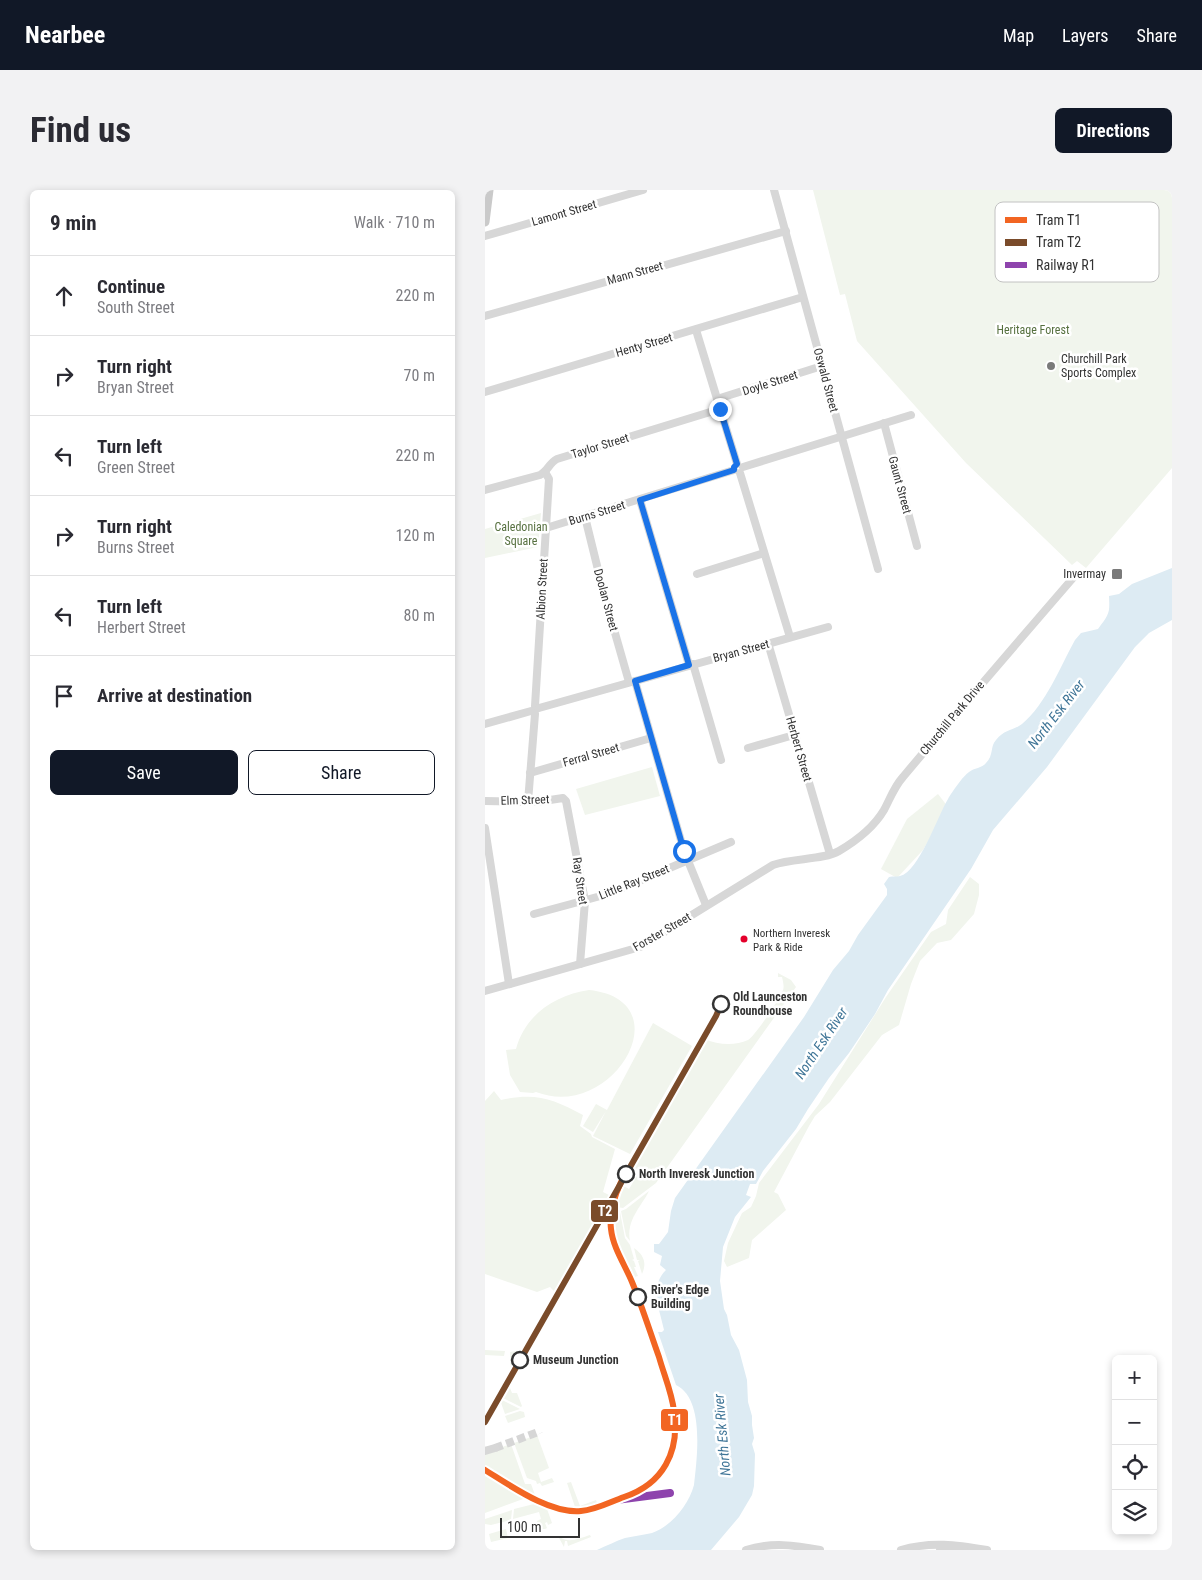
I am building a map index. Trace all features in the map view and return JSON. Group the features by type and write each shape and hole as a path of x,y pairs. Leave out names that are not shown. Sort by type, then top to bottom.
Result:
{"main road":[{"path":"485,222 489,190"}],"street":[{"name":"Lamont Street","path":"485,236 643,190"},
{"name":"Oswald Street","path":"774,190 878,569"},
{"name":"Mann Street","path":"485,316 785,230"},
{"name":"Henty Street","path":"485,392 803,297"},
{"path":"696,330 790,637"},
{"name":"Doyle Street","path":"717,399 822,366"},
{"name":"Taylor Street","path":"485,490 545,472 550,464 557,459 720,409"},
{"name":"Burns Street","path":"546,528 911,415"},
{"name":"Gaunt Street","path":"884,423 917,546"},
{"name":"Albion Street","path":"528,802 549,479 545,472"},
{"path":"640,500 721,760"},
{"name":"Doolan Street","path":"585,517 605,598 651,738 687,861 706,905"},
{"path":"697,574 764,553"},
{"name":"Churchill Park Drive","path":"830,854 841,849 865,832 875,822 884,810 900,780 1073,578"},
{"name":"Bryan Street","path":"485,724 691,664 827,627"},
{"name":"Herbert Street","path":"768,643 830,854"},
{"path":"749,748 794,735"},
{"name":"Ferral Street","path":"530,773 651,738"},
{"name":"Elm Street","path":"485,801 528,802 565,799"},
{"name":"Ray Street","path":"565,799 585,901 580,964"},
{"path":"485,828 509,984"},
{"name":"Little Ray Street","path":"534,914 608,894 731,842"},
{"name":"Forster Street","path":"485,991 640,947 773,865 830,854"},
{"path":"485,1451 495,1448"},
{"path":"746,1550 782,1544 820,1550"},
{"path":"782,1544 801,1550"},
{"path":"924,1544 925,1548 929,1549 956,1548 972,1550"},
{"path":"901,1550 924,1544 949,1544 985,1550"},
{"path":"940,1550 966,1550"}],"green space":[{"name":"Churchill Park Sports Complex","path":"813,190 1172,190 1172,468 1086,568 1077,561 1072,565 966,463 857,341 845,294 840,295"},
{"name":"Caledonian Square","path":"541,513 538,547 485,558 485,529"},
{"path":"652,767 660,796 585,815 576,789"},
{"path":"938,794 948,807 923,850 897,878 881,869 907,819"},
{"path":"970,877 979,884 979,895 974,914 951,940 937,943 920,961 899,1025 882,1035 830,1102 815,1116 809,1126 774,1192 778,1194 786,1210 752,1240 749,1258 727,1267 724,1261 728,1243 742,1213 751,1207 759,1183 819,1104 886,997 931,932 946,924 948,910"},
{"path":"778,973 791,980 796,987 656,1183 623,1208 610,1206 622,1185 629,1189 640,1171 633,1166 705,1039 721,1044 732,1044 748,1040 766,1018 783,990 782,977 778,977"},
{"path":"589,990 617,998 632,1014 634,1035 627,1056 612,1076 590,1090 564,1097 536,1092 520,1092 510,1075 506,1050 516,1049 526,1026 543,1009 565,997"},
{"path":"653,1023 692,1046 630,1154 593,1136 606,1111 593,1132 583,1126 596,1104 607,1110"},
{"path":"494,1091 501,1100 534,1097 553,1101 572,1109 583,1115 580,1126 591,1134 592,1137 615,1149 603,1192 611,1196 555,1292 550,1287 537,1292 485,1274 485,1101"},
{"path":"649,1191 632,1220 629,1233 630,1241 626,1236 621,1211"},
{"path":"613,1209 620,1212 625,1238 630,1245 634,1259 632,1260 634,1261 636,1267 634,1267 638,1276 631,1278 620,1253 613,1227"},
{"path":"634,1248 644,1260 642,1274 638,1261 640,1260 637,1260"},
{"path":"485,1350 505,1351 504,1356 485,1355"},
{"path":"523,1350 511,1371 510,1352"},
{"path":"508,1383 512,1393 517,1393 521,1407 501,1397"},
{"path":"500,1400 502,1400 520,1409 505,1414"},
{"path":"520,1411 524,1412 525,1417 508,1423 505,1416"},
{"path":"537,1435 549,1468 538,1473 541,1482 552,1478 554,1482 542,1486 540,1483 537,1484 536,1481 527,1478 514,1443"},
{"path":"511,1444 525,1484 531,1484 535,1495 532,1498 523,1499 485,1513 485,1446 488,1452"},
{"path":"571,1482 580,1506 596,1500 597,1503 585,1507 575,1507 567,1483"},
{"path":"534,1504 547,1509 552,1523 548,1525 547,1522 545,1523 547,1528 545,1529 539,1529 537,1521 541,1519 539,1512 513,1519 514,1509"},
{"path":"512,1510 511,1520 491,1525 485,1524 485,1519"},
{"path":"506,1529 508,1538 491,1542 489,1534"},
{"path":"590,1535 591,1537 568,1546 567,1541 565,1541 564,1547 559,1538 571,1540"}],"water":[{"name":"North Esk River","path":"1172,568 1172,620 1149,633 1135,647 1047,767 993,830 971,869 888,990 875,1014 849,1053 829,1078 796,1129 763,1171 756,1184 750,1184 746,1195 751,1197 735,1217 723,1247 720,1281 724,1309 731,1335 739,1350 747,1380 748,1402 752,1416 754,1438 752,1444 755,1454 752,1495 739,1517 711,1550 597,1550 625,1538 659,1530 679,1514 688,1500 694,1485 697,1460 695,1416 685,1392 676,1385 658,1332 664,1330 658,1307 658,1283 666,1270 660,1265 662,1256 654,1252 654,1244 659,1244 668,1232 675,1198 804,1017 833,970 849,951 858,935 887,895 887,889 884,884 889,877 900,876 914,865 948,799 961,780 969,772 986,763 990,757 994,742 999,736 1022,724 1031,716 1052,685 1075,640 1081,633 1098,629 1105,620 1109,610 1109,596 1119,594 1132,584"}],"tunnel":[{"path":"495,1448 538,1432 539,1434"}],"tram line":[{"name":"T2","path":"485,1422 716,1016 723,1000"},
{"name":"T1","path":"485,1470 544,1504 569,1511 581,1511 598,1507 638,1491 659,1475 666,1465 674,1440 675,1426 672,1397 643,1310 612,1236 611,1217 616,1193 621,1182"}],"rail line":[{"name":"R1","path":"616,1500 670,1493"}],"place":[{"name":"Churchill Park Sports Complex","path":"1051,366"},
{"name":"Invermay","path":"1117,574"},
{"name":"Northern Inveresk Park & Ride","path":"744,939"},
{"name":"Old Launceston Roundhouse","path":"721,1004"},
{"name":"North Inveresk Junction","path":"626,1174"},
{"name":"River's Edge Building","path":"638,1297"},
{"name":"Museum Junction","path":"520,1360"}],"route":[{"path":"684,851 635,681 689,665 640,500 734,470 737,464 720,409"}],"park label":[{"name":"Heritage Forest","path":"1033,330"}]}
